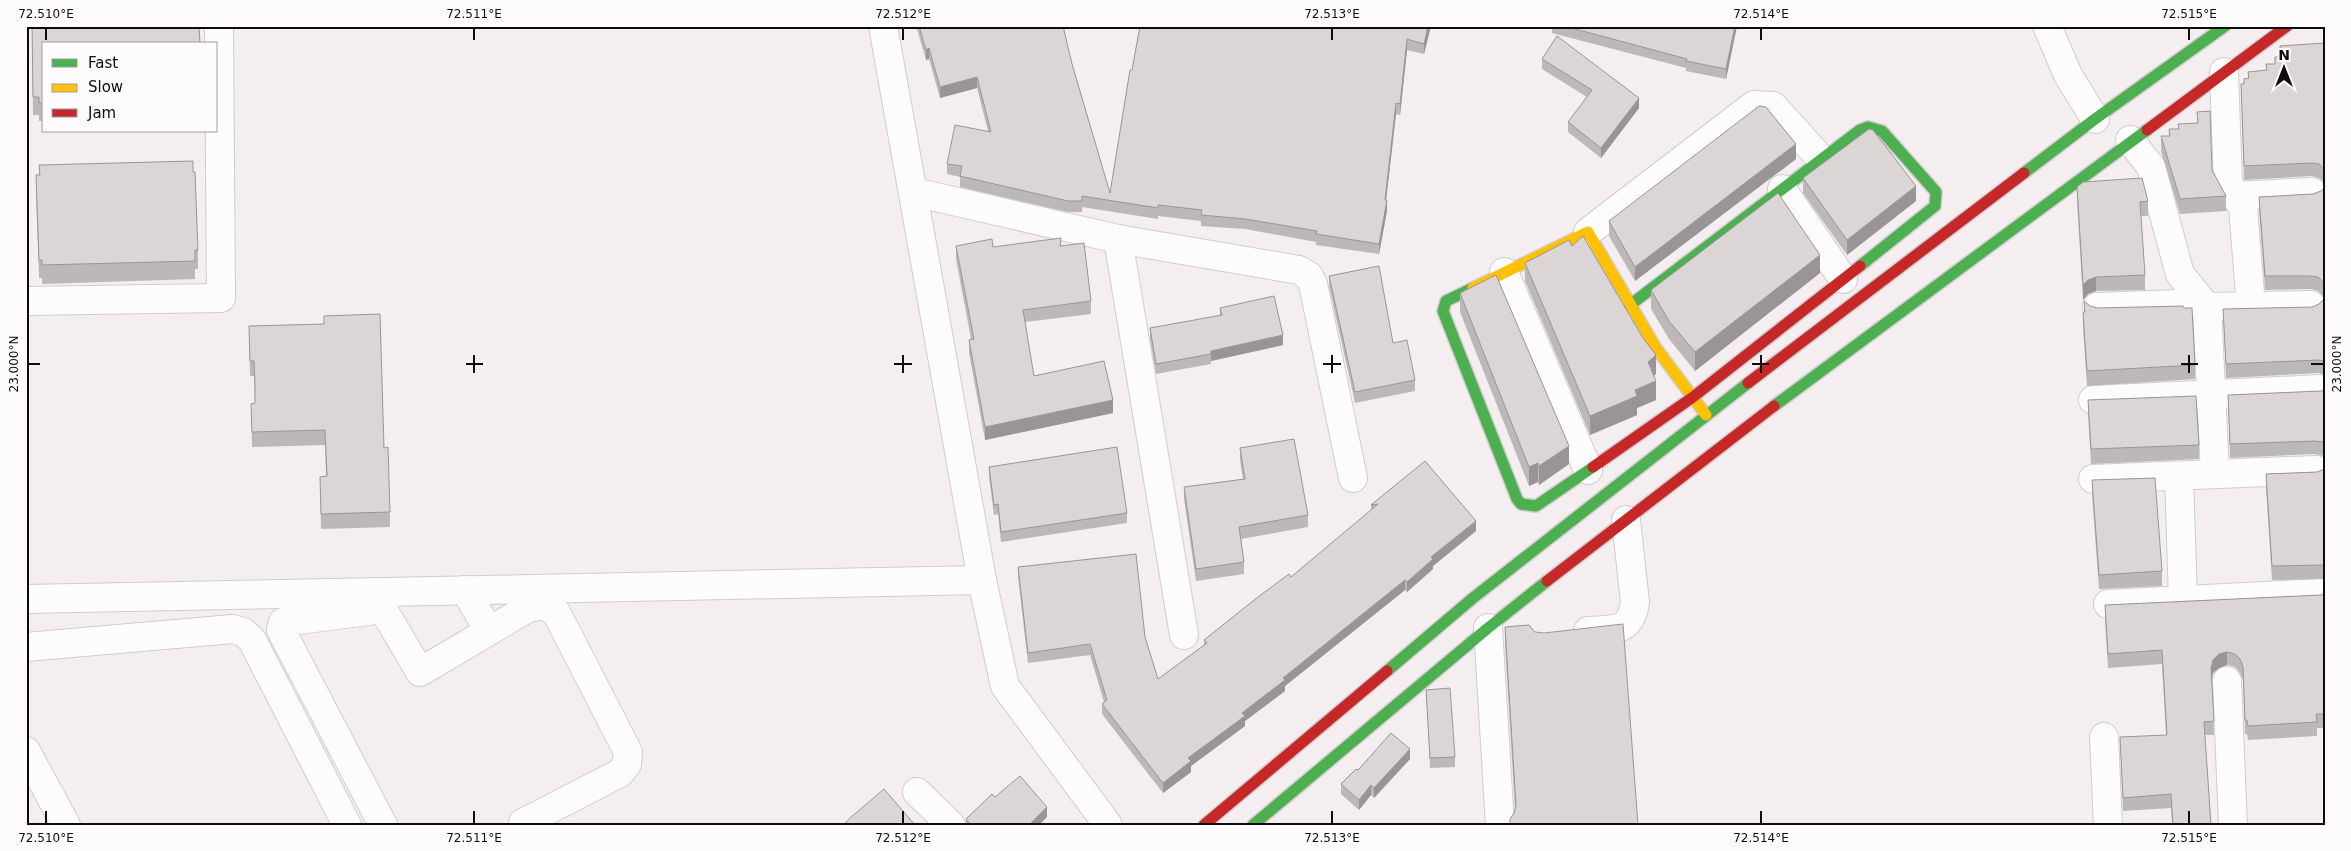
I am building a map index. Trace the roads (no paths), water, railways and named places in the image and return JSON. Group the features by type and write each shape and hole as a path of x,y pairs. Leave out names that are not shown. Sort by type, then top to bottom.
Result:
{"street":[{"path":"26,301 221,298 220,26"},
{"path":"883,26 982,580 1005,686 1108,825"},
{"path":"2047,26 2068,75 2151,167 2180,274 2205,305 2215,474"},
{"path":"1204,825 1473,598 1706,415 2114,124 2225,26"},
{"path":"2114,124 2224,72 2287,26"},
{"path":"2224,72 2228,184 2243,208 2251,306"},
{"path":"1630,305 1821,159 1860,130 1868,127 1882,131 1936,192 1935,206 1692,398 1536,506 1522,504 1517,499 1442,311 1446,301 1588,232 1754,105 1773,106 1821,159"},
{"path":"1253,825 1488,628 1720,446 2109,159 2114,124"},
{"path":"1782,189 1843,279"},
{"path":"914,192 1118,239 1298,270 1309,276 1313,284 1352,478"},
{"path":"2235,196 2312,192"},
{"path":"1588,232 1656,348 1706,415"},
{"path":"1118,239 1184,635"},
{"path":"1504,272 1588,470"},
{"path":"2097,307 2311,305"},
{"path":"2093,400 2320,389"},
{"path":"2093,480 2316,470"},
{"path":"2179,476 2183,600"},
{"path":"1561,634 1618,628 1630,621 1635,602 1626,520"},
{"path":"383,825 281,630 283,622 379,600 466,590 982,580"},
{"path":"466,590 489,631"},
{"path":"2108,604 2320,593"},
{"path":"26,599 110,596 379,600"},
{"path":"110,596 120,639"},
{"path":"379,600 420,672 528,608 543,605 556,612 628,752 627,764 620,773 522,824"},
{"path":"1488,628 1500,825"},
{"path":"26,647 233,629 248,636 252,640 347,825"},
{"path":"2227,681 2233,825"},
{"path":"2104,737 2108,825"},
{"path":"26,751 66,825"},
{"path":"917,792 951,825"}]}
